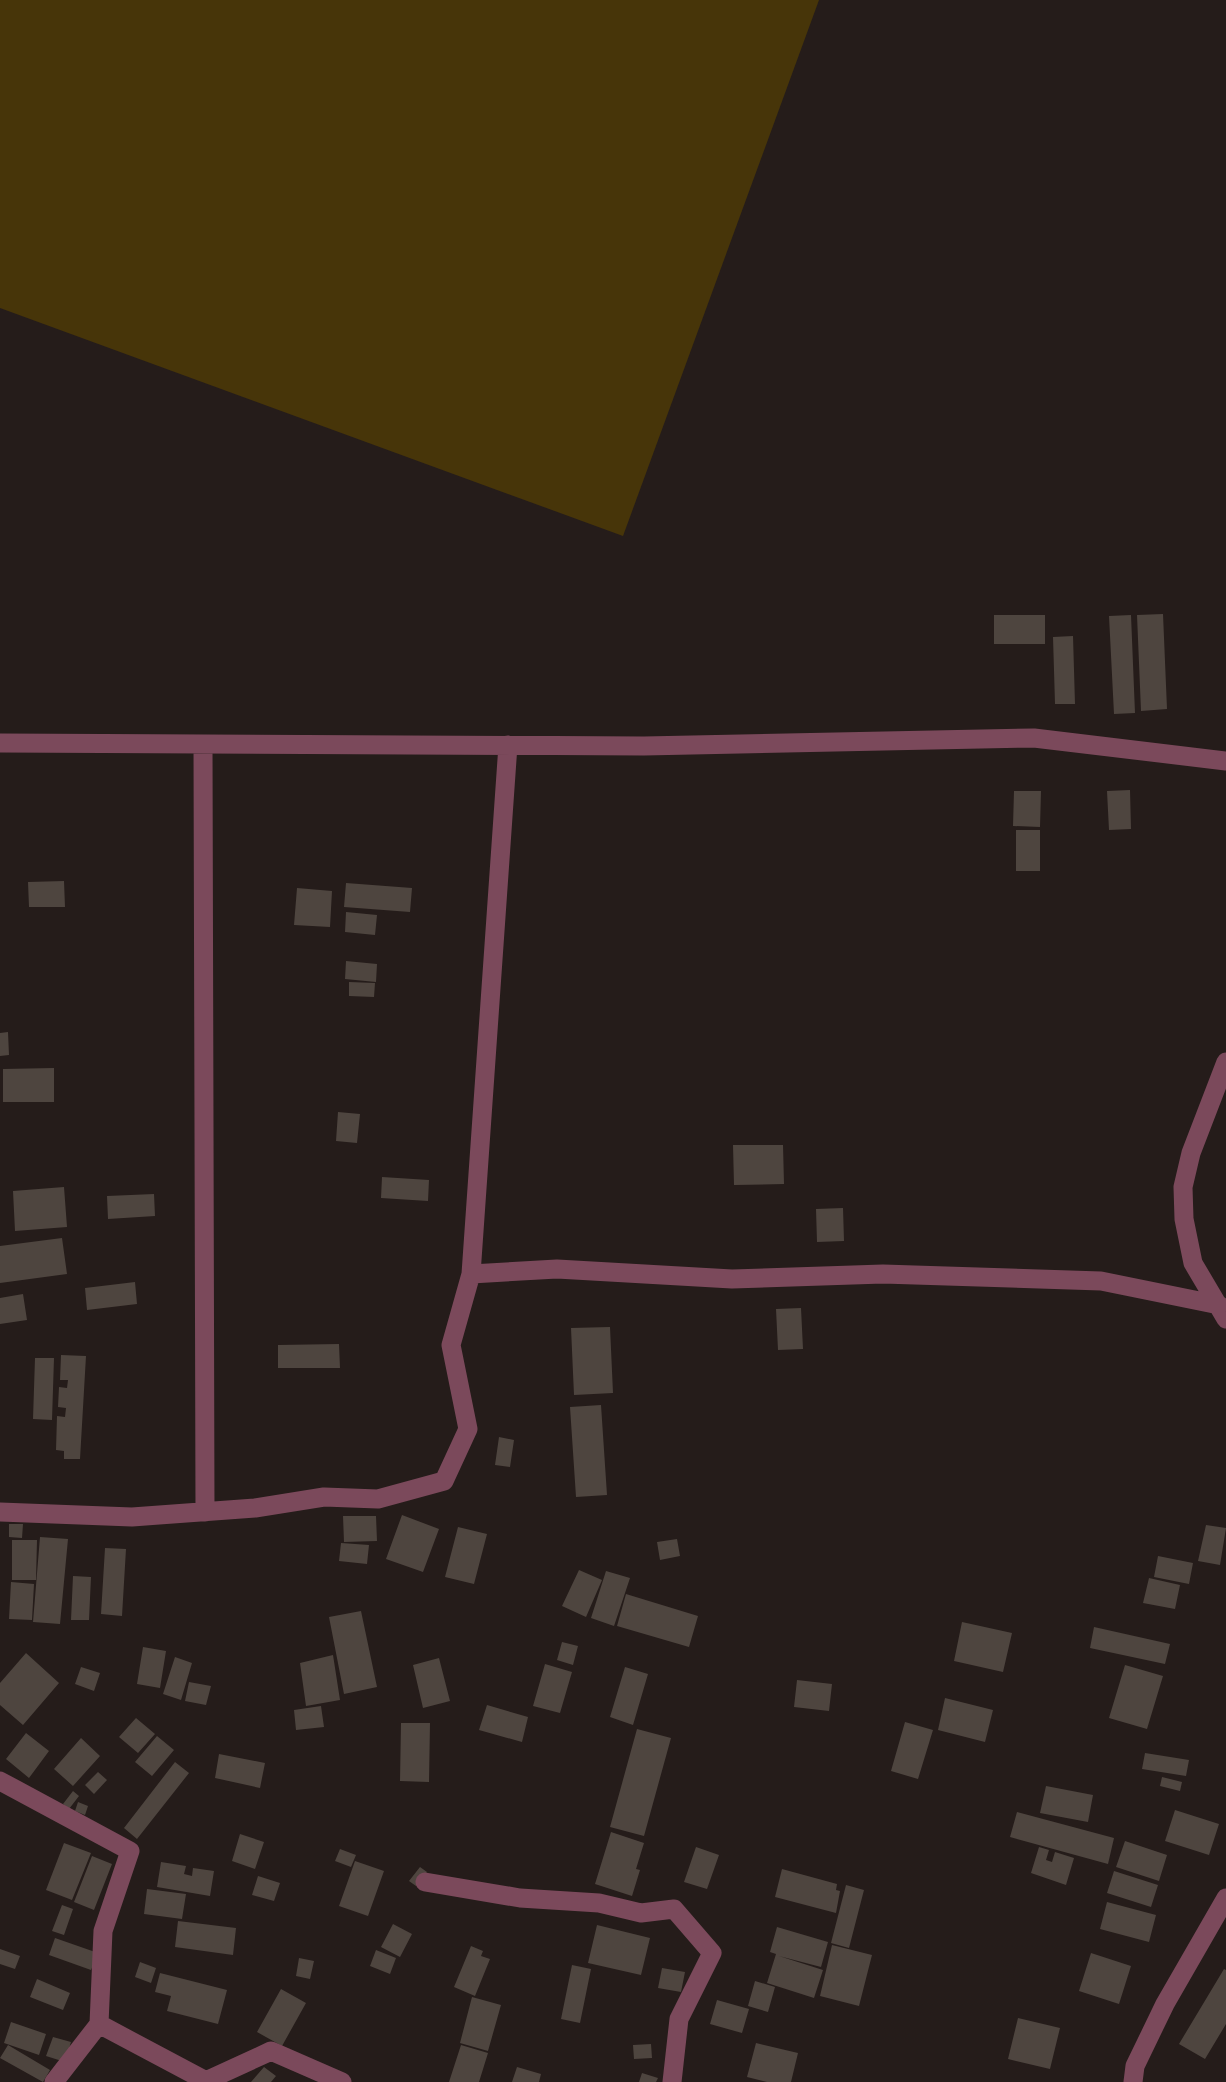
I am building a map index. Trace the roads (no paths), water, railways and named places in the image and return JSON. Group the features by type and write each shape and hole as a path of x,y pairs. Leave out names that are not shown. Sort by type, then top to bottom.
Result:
{"street":[{"path":"0,743 644,746 1034,738 1226,761"},
{"path":"203,744 205,1512"},
{"path":"0,1511 132,1517 255,1508 324,1497 378,1499 444,1481 468,1429 451,1345 471,1274 508,746"},
{"path":"1223,1312 1193,1264 1184,1219 1183,1186 1191,1153 1226,1062"},
{"path":"471,1274 557,1269 732,1279 883,1274 1101,1281 1223,1312"},
{"path":"0,1781 130,1851 103,1931 99,2024 54,2082"},
{"path":"425,1882 520,1898 599,1903 641,1913 674,1909 712,1952 679,2019 672,2082"},
{"path":"1133,2082 1135,2066 1164,2004 1226,1898"},
{"path":"99,2024 206,2081 271,2051 342,2082"}]}
